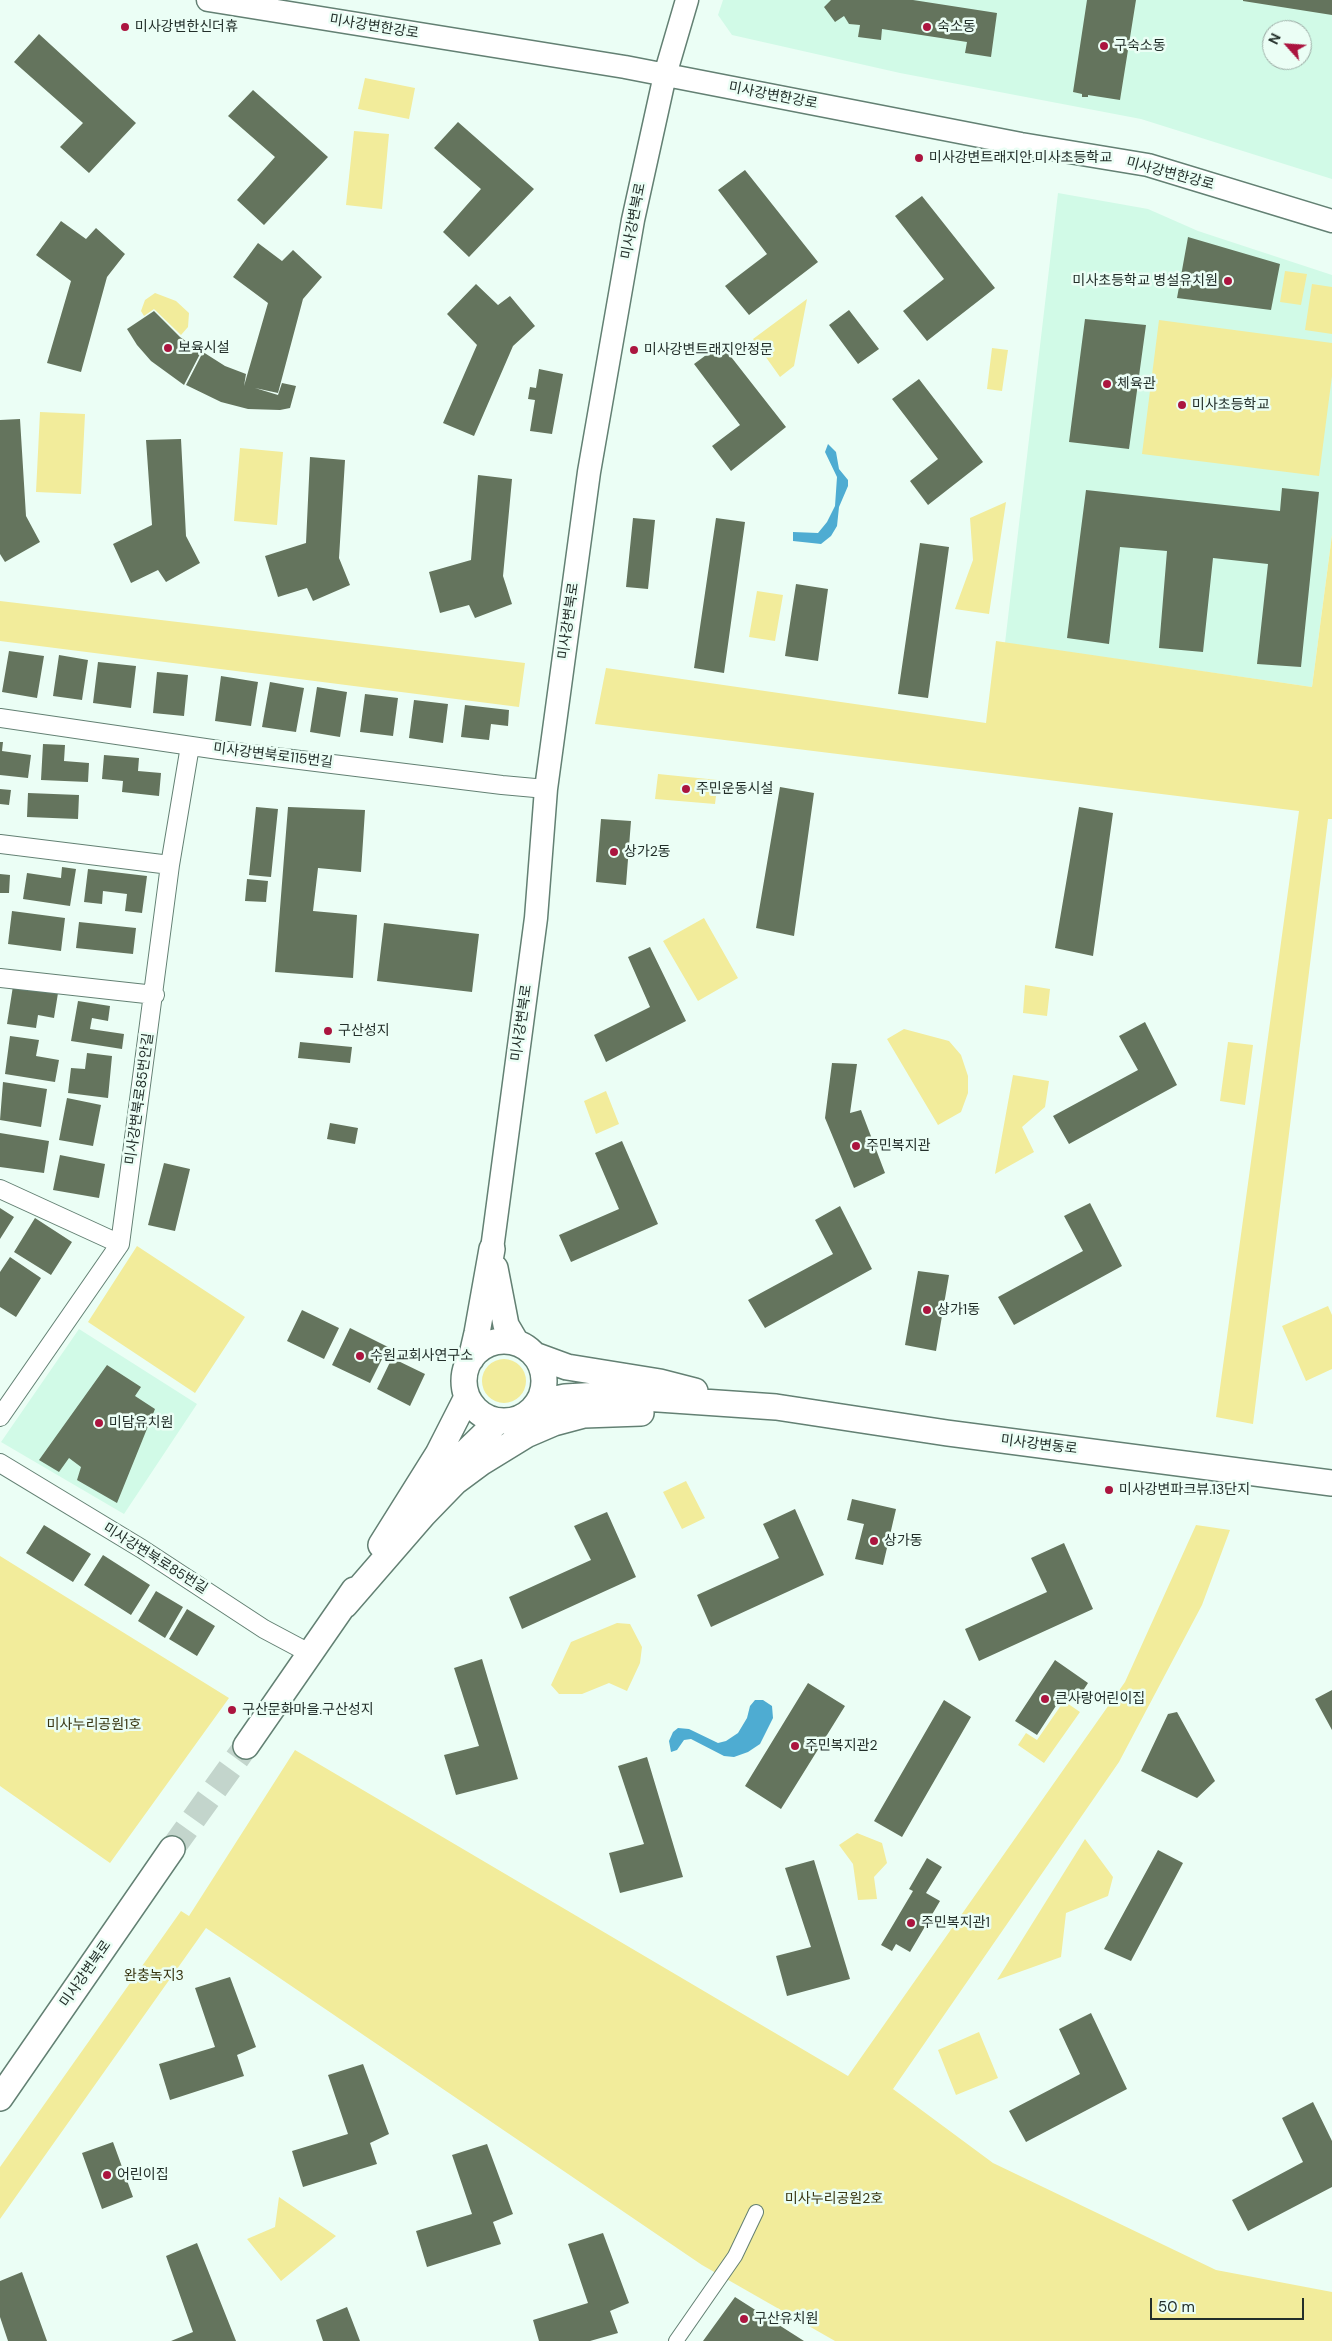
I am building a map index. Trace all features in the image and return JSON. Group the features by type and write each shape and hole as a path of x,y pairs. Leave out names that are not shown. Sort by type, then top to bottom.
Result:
{"main road":[{"path":"492,1249 506,1325 516,1342"},
{"path":"492,1249 477,1333 464,1383 467,1397 474,1408 485,1416 498,1421 512,1421 525,1416 535,1407 550,1400 600,1395 746,1406"},
{"path":"470,1358 479,1349 491,1343 504,1340 516,1342 528,1348 537,1356 567,1367 660,1382 746,1406"},
{"path":"535,1407 542,1395 545,1382 543,1368 537,1356"},
{"path":"246,1746 345,1605 438,1454 467,1397"},
{"path":"345,1605 423,1515 455,1482 482,1462 526,1435 554,1423 584,1415 654,1413 746,1406"},
{"name":"미사강변동로","path":"746,1406 776,1407 947,1433 1332,1483"},
{"path":"389,1531 452,1462 466,1452 498,1421"},
{"name":"미사강변북로","path":"0,2098 172,1849"}],"street":[{"name":"미사강변한강로","path":"208,0 665,75 1021,144 1148,165 1332,221"},
{"name":"미사강변북로","path":"492,1249 536,918 546,789 594,443 634,220 665,75 687,0"},
{"name":"미사강변북로115번길","path":"0,718 190,746 546,789"},
{"name":"미사강변북로85번안길","path":"0,1417 120,1244 155,995 170,865 190,746"},
{"path":"0,844 170,865"},
{"path":"1,983 155,995"},
{"path":"0,1189 120,1244"},
{"name":"미사강변북로85번길","path":"0,1463 142,1549 264,1629 311,1654"},
{"path":"676,2341 735,2256 756,2212"}],"shaded area":[{"path":"723,0 1332,0 1332,179 1141,119 900,73 732,35 718,15"},
{"name":"미사초등학교","path":"1058,193 1148,209 1198,231 1332,275 1332,535 1312,687 1005,643"},
{"name":"미담유치원","path":"79,1329 197,1404 124,1514 1,1442"}],"green space":[{"path":"365,78 415,88 409,119 358,109"},
{"path":"354,131 389,134 382,209 346,205"},
{"path":"1285,271 1307,274 1301,305 1280,302"},
{"path":"1312,284 1332,287 1332,334 1305,330"},
{"path":"155,293 176,301 189,313 188,327 181,335 154,309 144,316 141,311 145,300"},
{"path":"807,299 794,366 780,377 753,339"},
{"path":"1159,320 1332,343 1332,376 1319,476 1142,454"},
{"path":"992,348 1008,350 1002,391 987,389"},
{"path":"40,412 85,414 81,494 36,492"},
{"path":"240,448 283,452 277,525 234,521"},
{"path":"1006,502 989,614 955,609 973,560 970,518"},
{"path":"1332,535 1332,819 1328,819 1253,1424 1216,1417 1299,811 595,724 606,668 986,723 996,641 1312,687"},
{"path":"757,591 783,595 775,641 749,637"},
{"path":"0,601 525,663 519,707 0,641"},
{"name":"주민운동시설","path":"658,774 718,780 715,804 655,799"},
{"path":"704,918 738,978 698,1001 663,941"},
{"path":"1025,985 1050,989 1047,1016 1023,1013"},
{"path":"904,1029 949,1041 961,1055 968,1076 968,1093 961,1112 938,1125 887,1039"},
{"path":"1228,1042 1253,1045 1245,1105 1220,1101"},
{"path":"1013,1075 1049,1081 1045,1107 1022,1127 1034,1152 995,1174"},
{"path":"606,1091 619,1124 596,1134 584,1101"},
{"path":"137,1246 245,1317 195,1393 88,1322"},
{"path":"1328,1306 1332,1315 1332,1369 1306,1381 1282,1326"},
{"path":"504,1359 516,1363 522,1369 526,1381 522,1393 516,1399 504,1403 492,1399 486,1393 482,1381 486,1369 492,1363"},
{"path":"686,1481 705,1518 682,1529 663,1492"},
{"name":"미사누리공원2호","path":"1196,1525 1230,1530 1202,1605 1119,1762 893,2089 993,2163 1216,2270 1332,2292 1332,2341 835,2341 702,2265 206,1928 0,2219 0,2167 181,1911 189,1916 295,1750 848,2076 1125,1682"},
{"name":"미사누리공원1호","path":"0,1556 229,1698 110,1863 0,1786"},
{"path":"617,1623 630,1624 642,1647 640,1663 627,1691 609,1683 582,1694 559,1694 551,1685 571,1642"},
{"path":"1064,1701 1080,1712 1044,1763 1018,1745 1026,1733 1037,1740"},
{"path":"857,1833 882,1843 887,1863 874,1877 877,1899 858,1900 853,1864 839,1845"},
{"path":"1085,1839 1113,1877 1108,1896 1066,1913 1061,1957 997,1980"},
{"path":"979,2032 998,2078 956,2095 938,2050"},
{"path":"279,2197 336,2236 281,2281 247,2239 275,2227"}],"water":[{"path":"828,444 836,452 839,469 848,480 848,486 839,507 837,526 831,536 821,544 793,541 793,532 818,533 827,522 835,506 837,477 825,452"},
{"path":"755,1700 763,1700 772,1706 773,1718 760,1744 748,1752 734,1757 724,1756 691,1739 684,1740 677,1750 671,1752 669,1741 673,1732 678,1728 689,1729 718,1743 726,1741 738,1733 747,1718 750,1706"}],"building":[{"name":"숙소동","path":"831,0 913,0 997,13 991,57 965,53 967,42 882,29 881,40 858,37 860,25 849,24 844,16 835,22 824,7"},
{"name":"구숙소동","path":"1087,0 1136,0 1120,100 1088,95 1088,97 1082,97 1082,94 1073,92"},
{"path":"1332,0 1332,15 1243,1"},
{"path":"39,34 136,123 89,173 60,147 83,123 14,62"},
{"path":"253,90 328,157 264,225 237,200 275,157 228,116"},
{"path":"458,122 534,189 469,257 443,232 481,189 434,148"},
{"path":"745,170 818,262 749,315 725,286 767,254 718,190"},
{"path":"922,196 995,288 927,341 903,311 944,279 895,216"},
{"path":"61,221 86,239 96,228 125,254 107,277 81,372 47,363 71,281 36,255"},
{"name":"미사초등학교 병설유치원","path":"1188,237 1280,264 1271,310 1177,298"},
{"path":"258,243 282,261 293,250 322,277 303,299 278,393 255,388 278,395 282,383 296,386 290,408 280,410 248,409 221,402 186,385 203,352 225,366 246,374 244,386 268,303 233,277"},
{"path":"476,284 498,305 510,296 535,326 513,346 474,436 443,423 477,345 447,314"},
{"path":"849,310 879,349 858,364 829,325"},
{"name":"보육시설","path":"154,311 180,337 201,352 184,385 151,361 137,345 127,329"},
{"name":"체육관","path":"1085,319 1146,325 1129,449 1069,442"},
{"path":"721,344 786,427 731,471 712,446 740,425 694,364"},
{"path":"539,369 563,374 552,434 530,431 535,400 528,399 530,387 536,388"},
{"path":"919,379 983,462 928,505 910,481 938,459 892,399"},
{"path":"20,419 26,516 40,542 5,562 0,554 0,420"},
{"path":"181,439 186,536 200,563 166,582 158,570 131,583 113,544 152,525 146,440"},
{"path":"310,457 345,460 339,558 350,585 313,601 307,588 278,597 265,556 306,543"},
{"path":"478,475 512,479 503,576 512,604 475,618 469,605 440,613 429,572 471,560"},
{"path":"1282,488 1319,492 1301,667 1257,664 1268,564 1213,558 1203,652 1159,648 1167,551 1120,547 1109,644 1067,638 1086,490 1280,511"},
{"path":"633,518 655,520 648,589 626,587"},
{"path":"716,518 745,522 724,673 694,668"},
{"path":"920,543 949,547 928,698 898,694"},
{"path":"796,584 828,589 818,661 785,656"},
{"path":"9,651 44,656 37,698 2,692"},
{"path":"59,655 88,660 82,700 53,696"},
{"path":"98,662 136,666 131,708 93,703"},
{"path":"157,672 188,675 184,716 153,713"},
{"path":"221,676 258,682 251,726 215,721"},
{"path":"270,682 304,688 296,732 262,727"},
{"path":"317,687 347,692 340,737 310,732"},
{"path":"365,694 398,698 393,736 360,732"},
{"path":"414,700 448,704 443,743 409,738"},
{"path":"465,705 509,710 508,726 491,724 489,740 461,737"},
{"path":"0,742 3,742 2,751 31,755 28,778 0,775"},
{"path":"43,744 65,745 64,761 89,763 88,782 41,780"},
{"path":"104,755 139,758 138,771 161,773 159,796 122,792 123,781 102,779"},
{"path":"780,787 814,793 794,936 756,928"},
{"path":"0,789 11,790 9,805 0,804"},
{"path":"28,793 79,795 78,819 27,817"},
{"path":"256,807 278,809 271,877 249,875"},
{"path":"288,807 365,810 361,872 318,868 313,911 357,915 353,978 275,972"},
{"path":"1079,807 1113,813 1093,956 1055,948"},
{"name":"상가2동","path":"601,819 631,821 626,885 596,882"},
{"path":"62,867 76,869 70,906 23,899 27,873 61,878"},
{"path":"88,869 147,876 142,913 125,911 127,894 103,891 102,904 84,902"},
{"path":"0,874 10,875 9,893 0,893"},
{"path":"247,879 268,881 266,902 245,901"},
{"path":"12,911 65,918 61,951 8,944"},
{"path":"79,922 136,928 133,954 76,948"},
{"path":"384,923 479,934 472,992 377,981"},
{"path":"650,947 686,1021 606,1062 594,1035 650,1007 628,957"},
{"path":"13,986 58,993 54,1018 38,1015 36,1028 7,1024"},
{"path":"78,1001 110,1006 108,1021 92,1018 90,1029 124,1034 122,1049 71,1041"},
{"path":"1145,1022 1177,1085 1069,1144 1053,1116 1138,1070 1119,1036"},
{"path":"10,1036 39,1040 36,1056 59,1060 55,1082 5,1074"},
{"path":"300,1042 352,1047 350,1063 298,1058"},
{"path":"87,1053 112,1056 108,1098 68,1093 71,1068 85,1069"},
{"name":"주민복지관","path":"832,1063 857,1064 850,1113 861,1110 885,1173 854,1188 825,1118"},
{"path":"3,1082 47,1089 41,1127 0,1120"},
{"path":"67,1098 101,1105 93,1146 59,1140"},
{"path":"330,1123 358,1128 355,1144 327,1139"},
{"path":"0,1133 49,1141 44,1173 0,1167"},
{"path":"622,1141 658,1224 571,1262 559,1235 619,1209 595,1153"},
{"path":"60,1155 105,1164 99,1198 53,1190"},
{"path":"164,1163 190,1169 175,1231 148,1225"},
{"path":"1090,1203 1122,1266 1014,1325 998,1297 1083,1251 1064,1216"},
{"path":"840,1206 872,1269 765,1328 748,1300 833,1254 815,1220"},
{"path":"0,1208 14,1217 0,1239"},
{"path":"35,1218 72,1242 51,1275 14,1252"},
{"path":"10,1257 41,1278 16,1317 0,1307 0,1272"},
{"name":"상가1동","path":"918,1271 949,1275 936,1351 905,1345"},
{"path":"302,1310 339,1328 324,1359 287,1341"},
{"name":"수원교회사연구소","path":"350,1328 388,1347 370,1383 332,1365"},
{"path":"392,1358 425,1374 410,1406 377,1389"},
{"name":"미담유치원","path":"107,1365 141,1387 135,1396 155,1409 117,1503 77,1480 81,1467 69,1458 59,1472 39,1460"},
{"name":"상가동","path":"852,1499 896,1509 883,1565 855,1559 864,1524 847,1520"},
{"path":"795,1509 824,1575 711,1627 697,1595 779,1558 763,1524"},
{"path":"607,1512 636,1577 522,1629 509,1597 591,1560 574,1526"},
{"path":"44,1525 91,1554 73,1582 26,1553"},
{"path":"1064,1543 1093,1609 979,1661 965,1629 1047,1592 1031,1558"},
{"path":"103,1555 150,1585 131,1615 84,1585"},
{"path":"156,1591 183,1607 165,1638 138,1621"},
{"path":"187,1609 215,1626 197,1656 169,1639"},
{"path":"482,1659 518,1779 456,1795 444,1755 479,1746 454,1668"},
{"name":"큰사랑어린이집","path":"1055,1660 1088,1683 1075,1703 1063,1695 1037,1735 1015,1721"},
{"name":"주민복지관2","path":"808,1683 845,1706 781,1809 745,1786"},
{"path":"1332,1690 1332,1730 1315,1699"},
{"path":"944,1700 971,1717 902,1837 874,1821"},
{"path":"1177,1712 1215,1781 1197,1798 1141,1771 1168,1714"},
{"path":"647,1757 683,1877 620,1893 609,1853 644,1844 618,1766"},
{"path":"1158,1850 1183,1863 1131,1961 1104,1949"},
{"name":"주민복지관1","path":"927,1858 942,1867 926,1893 940,1901 910,1952 896,1944 892,1951 881,1945 913,1891 909,1889"},
{"path":"814,1860 850,1979 787,1996 776,1956 811,1947 785,1868"},
{"path":"230,1977 256,2047 237,2055 244,2076 170,2100 159,2064 215,2047 195,1988"},
{"path":"1091,2013 1127,2089 1026,2142 1009,2111 1080,2074 1059,2029"},
{"path":"363,2064 389,2134 370,2143 377,2164 303,2187 292,2151 348,2134 328,2075"},
{"path":"1313,2102 1332,2141 1332,2187 1248,2231 1232,2200 1303,2162 1282,2118"},
{"name":"어린이집","path":"113,2142 133,2197 102,2209 82,2153"},
{"path":"487,2144 513,2214 493,2222 501,2244 427,2267 416,2231 472,2214 452,2155"},
{"path":"603,2233 629,2303 610,2311 618,2333 590,2341 539,2341 533,2320 588,2303 568,2244"},
{"path":"197,2243 236,2341 171,2341 193,2332 166,2256"},
{"path":"22,2272 47,2341 8,2341 0,2317 0,2281"},
{"name":"구산유치원","path":"735,2297 804,2341 703,2341"},
{"path":"347,2307 360,2341 323,2341 316,2320"}],"tunnel":[{"path":"172,1849 246,1746"}],"place":[{"name":"미사강변한신더휴","path":"125,27"},
{"name":"숙소동","path":"927,27"},
{"name":"구숙소동","path":"1104,46"},
{"name":"미사강변트래지안.미사초등학교","path":"919,158"},
{"name":"미사초등학교 병설유치원","path":"1228,281"},
{"name":"보육시설","path":"168,348"},
{"name":"미사강변트래지안정문","path":"634,350"},
{"name":"체육관","path":"1107,384"},
{"name":"미사초등학교","path":"1182,405"},
{"name":"주민운동시설","path":"686,789"},
{"name":"상가2동","path":"614,852"},
{"name":"구산성지","path":"328,1031"},
{"name":"주민복지관","path":"856,1146"},
{"name":"상가1동","path":"927,1310"},
{"name":"수원교회사연구소","path":"360,1356"},
{"name":"미담유치원","path":"99,1423"},
{"name":"미사강변파크뷰.13단지","path":"1109,1490"},
{"name":"상가동","path":"874,1541"},
{"name":"큰사랑어린이집","path":"1045,1699"},
{"name":"구산문화마을.구산성지","path":"232,1710"},
{"name":"주민복지관2","path":"795,1746"},
{"name":"주민복지관1","path":"911,1923"},
{"name":"어린이집","path":"107,2175"},
{"name":"구산유치원","path":"744,2319"}],"park label":[{"name":"완충녹지3","path":"154,1976"}]}
